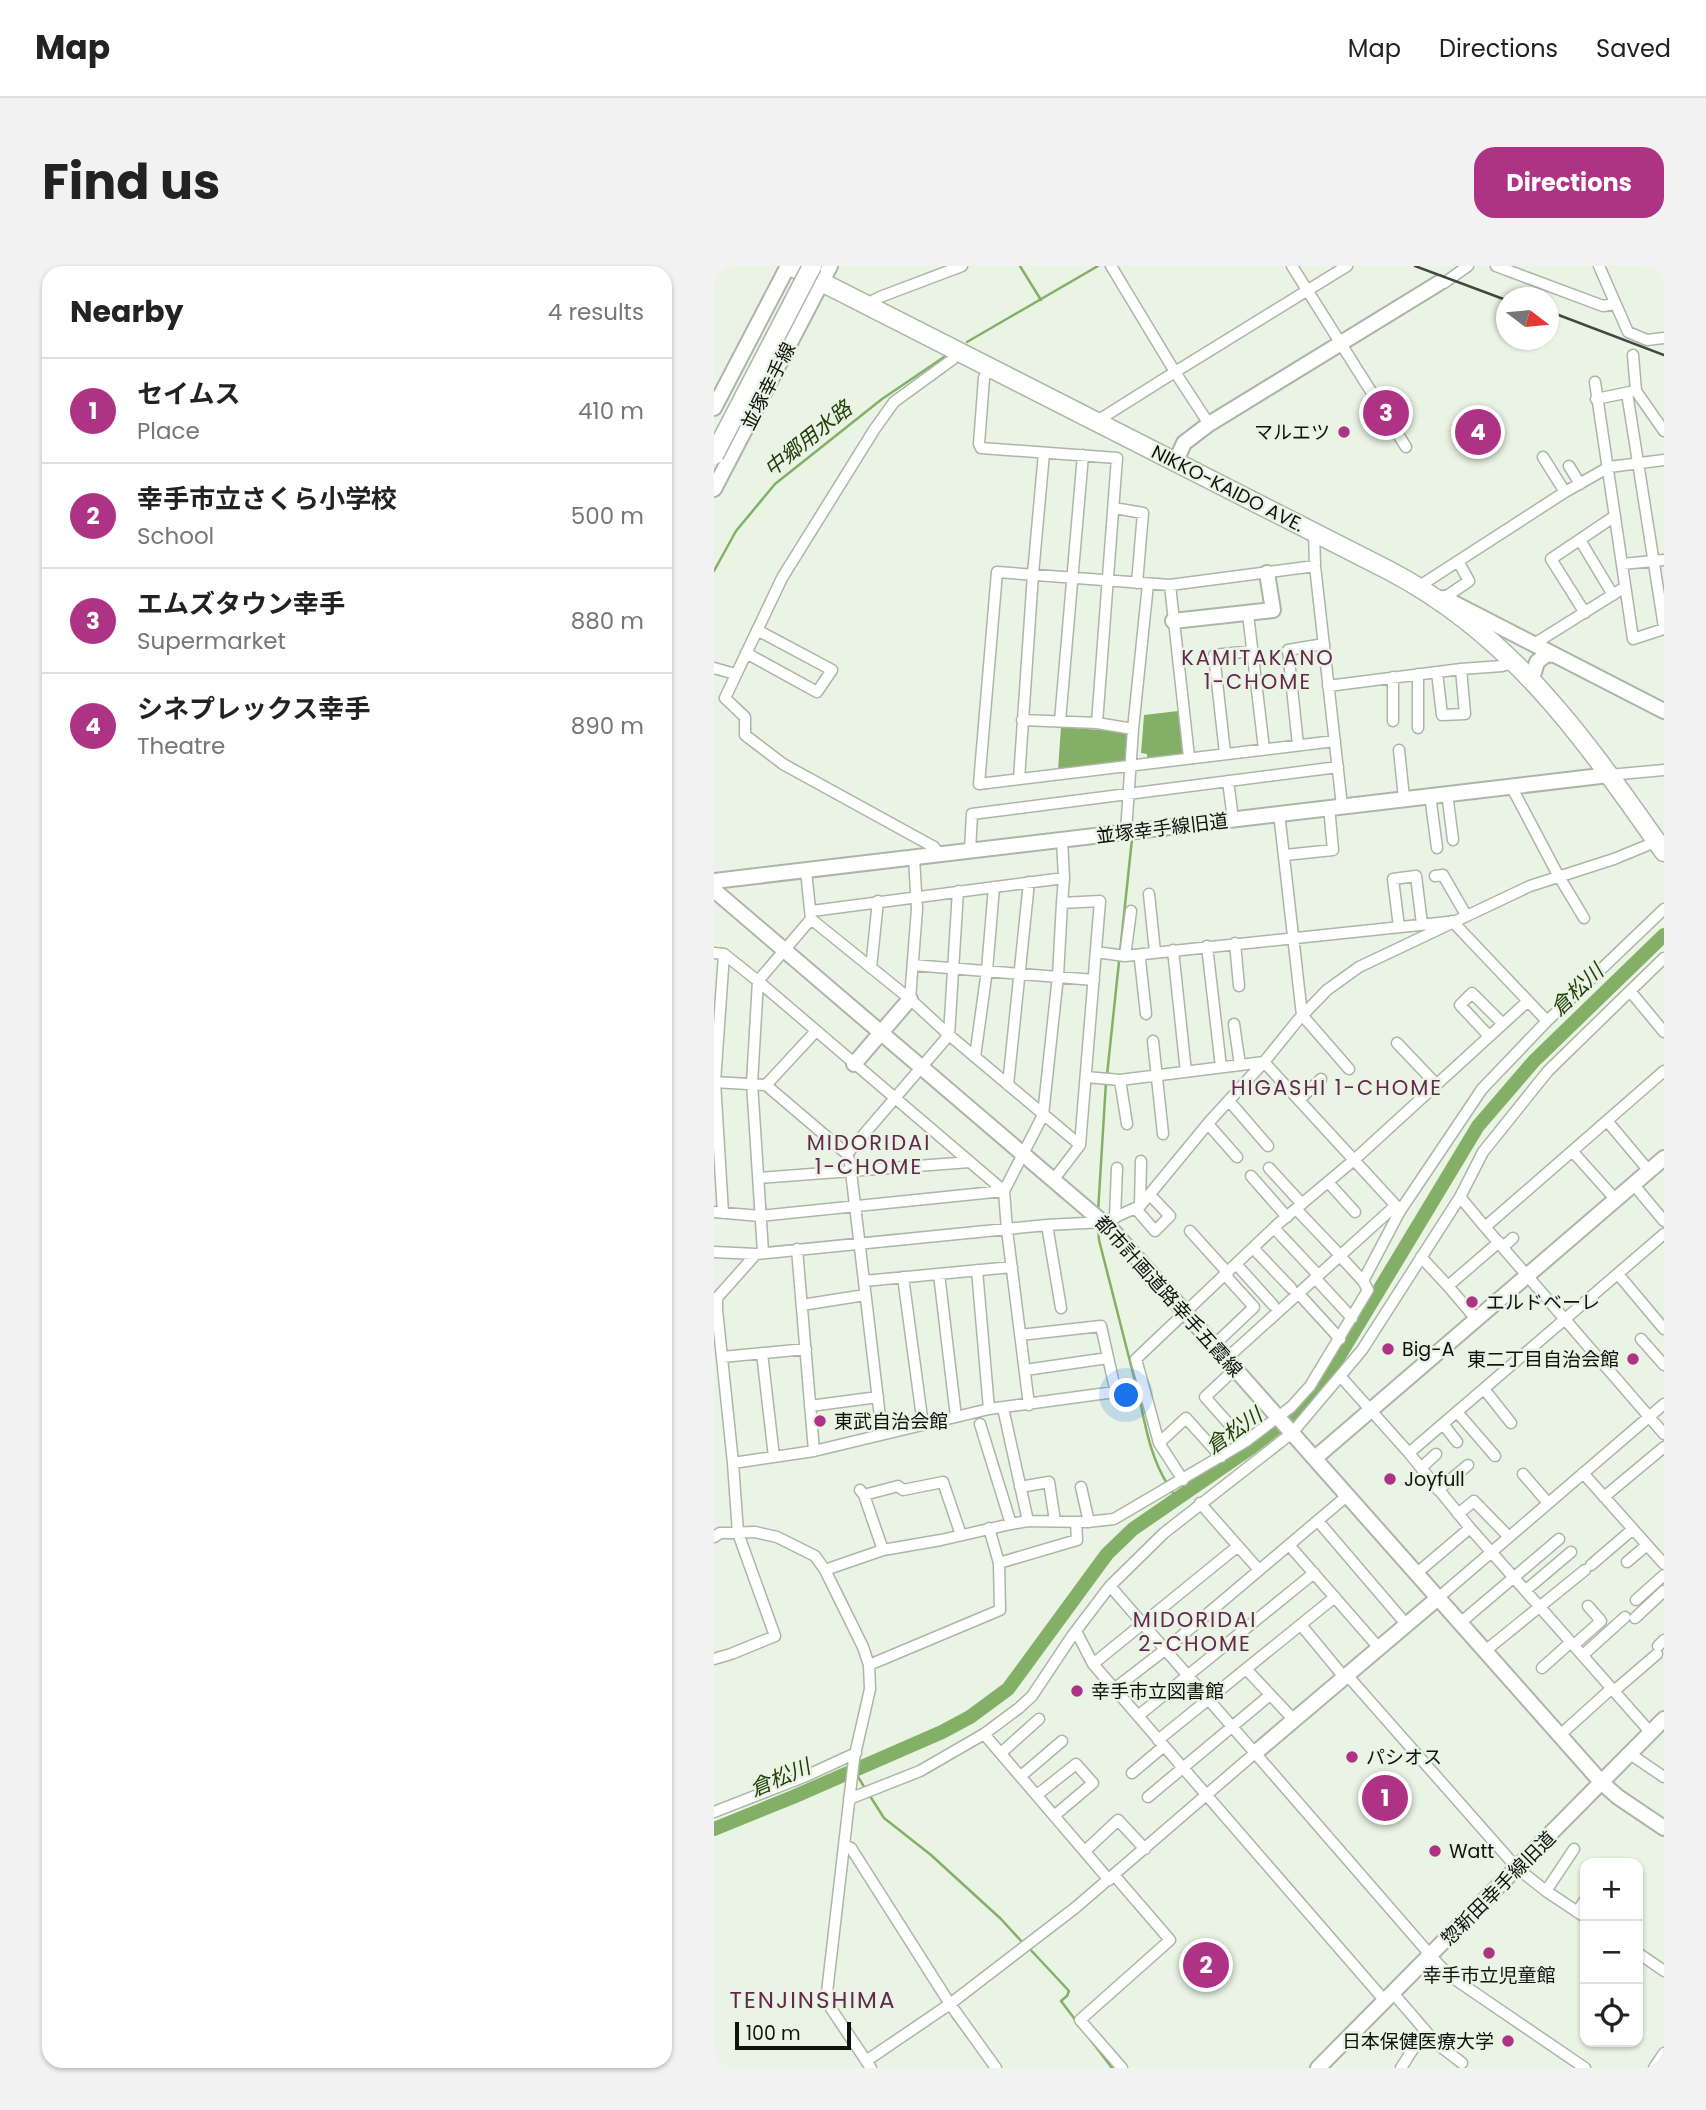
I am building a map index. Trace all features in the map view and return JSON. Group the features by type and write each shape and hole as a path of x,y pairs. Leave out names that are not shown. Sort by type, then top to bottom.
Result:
{"highway":[{"name":"NIKKO-KAIDO AVE.","path":"789,266 990,366 1431,593"},
{"path":"714,429 799,266"},
{"path":"714,455 812,266"},
{"path":"1431,593 1510,656 1532,679 1559,709 1662,844"}],"street":[{"name":"並塚幸手線","path":"714,408 789,266"},
{"name":"並塚幸手線","path":"714,489 830,266"},
{"path":"871,306 874,300 880,297 962,266"},
{"path":"1111,266 1209,424"},
{"path":"1293,266 1406,447"},
{"path":"1097,421 1347,266"},
{"path":"1175,461 1184,443 1209,424 1468,266"},
{"path":"1496,266 1603,306 1614,304"},
{"path":"1597,267 1628,332 1647,340 1664,338"},
{"path":"746,346 763,324 780,314 798,280 822,282"},
{"path":"939,854 934,846 783,764 745,735 745,717 725,698 782,578 890,407 960,351"},
{"path":"1595,383 1633,639 1664,628 1659,560 1639,463 1631,392 1633,355"},
{"path":"990,366 984,378 979,444 981,448 1117,457 1097,723"},
{"path":"1597,398 1631,392"},
{"path":"1631,392 1664,431"},
{"path":"1019,779 1044,453"},
{"path":"1060,721 1083,455"},
{"path":"1543,457 1565,492"},
{"path":"1431,593 1458,561 1565,492 1609,467 1664,460"},
{"path":"1569,466 1580,484"},
{"path":"1114,508 1143,513 1137,583"},
{"path":"1585,613 1551,559 1615,516"},
{"path":"1284,855 1333,849 1338,767 1315,566 1314,532"},
{"path":"1580,540 1613,595"},
{"path":"1622,564 1659,560"},
{"path":"1431,593 1469,581 1458,561"},
{"path":"1315,566 1170,585 997,572 979,784 1335,741"},
{"path":"1173,621 1273,610 1268,573"},
{"path":"1126,832 1133,729 1148,584"},
{"path":"1170,585 1189,757"},
{"path":"1328,686 1502,666 1510,656 1530,642 1585,613 1625,587"},
{"name":"NIKKO-KAIDO AVE.","path":"1431,593 1664,711"},
{"path":"1248,614 1264,749"},
{"path":"746,653 817,692 832,670 757,630"},
{"path":"1298,745 1288,650 1324,644"},
{"path":"1225,753 1214,655 1251,651"},
{"path":"1532,679 1537,662 1548,654 1554,655"},
{"path":"714,668 735,674"},
{"path":"1437,672 1442,715 1465,714 1461,669"},
{"path":"1418,674 1418,728"},
{"path":"1393,677 1393,721"},
{"path":"1022,720 1097,723 1133,729"},
{"path":"1399,750 1404,798"},
{"path":"970,850 972,814 1338,767"},
{"path":"1609,775 1664,770"},
{"name":"並塚幸手線旧道","path":"714,881 1609,775"},
{"path":"1228,780 1233,819"},
{"path":"1511,786 1584,918"},
{"path":"1447,793 1453,840"},
{"path":"1430,796 1437,848"},
{"path":"1279,813 1302,1015 1349,1069"},
{"path":"1029,1405 1004,1192 1043,1115 1058,976 1063,878 1062,840"},
{"path":"714,1252 759,1253 1110,1220 1138,1208 1302,1015 1327,990 1359,967 1452,921 1558,875 1662,844"},
{"path":"854,1064 910,999 918,897 914,858"},
{"path":"806,871 811,915 1080,1145"},
{"path":"1435,876 1443,875 1466,915"},
{"path":"1399,927 1393,879 1416,876 1422,924"},
{"path":"714,1659 775,1636 738,1533 717,1298 759,1253 760,1216 752,1083 758,982 811,915 878,901 1063,878"},
{"path":"1008,1085 1029,882"},
{"path":"975,1057 987,970 994,887"},
{"name":"都市計画道路幸手五霞線","path":"714,890 1024,1154 1110,1220 1186,1313 1602,1783 1664,1829"},
{"path":"846,1154 949,1035 958,891"},
{"path":"1149,894 1155,952"},
{"path":"871,968 878,901"},
{"path":"1054,1179 1080,1145 1100,901 1062,903"},
{"path":"1363,1280 1398,1208 1482,1088 1547,1021 1664,909"},
{"path":"1125,956 1131,911"},
{"path":"1096,952 1125,956 1452,921"},
{"path":"1452,921 1547,1021"},
{"path":"1235,943 1239,986"},
{"path":"1207,946 1221,1067"},
{"path":"1173,950 1186,1072"},
{"path":"719,953 758,982 1004,1192"},
{"path":"719,953 714,1082 719,1213 760,1216 1004,1192"},
{"path":"1142,954 1140,960 1146,1014"},
{"path":"849,1796 920,1771 984,1734 1031,1696 1110,1586 1164,1533 1341,1377 1362,1350 1460,1197 1483,1152 1548,1071 1664,958"},
{"path":"913,965 1094,980"},
{"path":"1630,991 1664,1032"},
{"path":"1489,1036 1460,1005 1472,992 1503,1024"},
{"path":"1183,1480 1159,1443 1136,1359 1274,1228 1354,1160 1528,1000"},
{"path":"1234,1024 1240,1065"},
{"path":"766,1085 816,1031"},
{"path":"1153,1041 1163,1133"},
{"path":"1397,1042 1436,1084"},
{"path":"1264,1062 1398,1208"},
{"path":"1086,1077 1120,1080 1264,1062"},
{"path":"1485,1227 1664,1071"},
{"path":"1299,1100 1321,1079"},
{"path":"1120,1080 1127,1124"},
{"path":"714,1082 766,1085 846,1154 855,1205 882,1434"},
{"path":"1230,1102 1268,1146"},
{"path":"1608,1122 1649,1171"},
{"path":"1208,1124 1237,1157"},
{"path":"1573,1152 1616,1200"},
{"path":"1315,1458 1664,1158"},
{"path":"1141,1161 1138,1208 1155,1231 1170,1216 1150,1195"},
{"path":"758,1178 970,1162"},
{"path":"1110,1220 1117,1168"},
{"path":"825,1570 883,1550 1028,1521 1089,1522 1114,1519 1245,1441 1285,1425 1368,1290 1363,1280 1338,1254 1269,1168"},
{"path":"1251,1177 1287,1217"},
{"path":"1328,1182 1354,1212"},
{"path":"1634,1185 1664,1220"},
{"path":"1460,1197 1664,1434"},
{"path":"1245,1441 1205,1397 1294,1291 1317,1276 1338,1254 1398,1208"},
{"path":"1047,1225 1061,1308"},
{"path":"1274,1228 1352,1318"},
{"path":"1190,1231 1254,1307 1214,1345"},
{"path":"1409,1453 1664,1234"},
{"path":"1448,1286 1513,1238"},
{"path":"1253,1248 1340,1339"},
{"path":"797,1249 814,1451"},
{"path":"1421,1257 1476,1320"},
{"path":"1236,1264 1273,1305"},
{"path":"864,1281 1012,1267"},
{"path":"977,1270 989,1409"},
{"path":"939,1274 956,1417"},
{"path":"1618,1274 1664,1329"},
{"path":"903,1277 923,1425"},
{"path":"802,1305 865,1295"},
{"path":"1020,1335 1101,1326 1116,1392"},
{"path":"1641,1339 1664,1366"},
{"path":"722,1357 806,1349"},
{"path":"762,1353 774,1457"},
{"path":"1025,1370 1108,1358"},
{"path":"1341,1377 1409,1453 1470,1528 1651,1732"},
{"path":"733,1463 814,1451 989,1409 1144,1388"},
{"path":"1484,1389 1511,1423"},
{"path":"810,1406 878,1398"},
{"path":"714,1537 720,1533 755,1532 777,1537 815,1556 825,1570 863,1647 869,1665 870,1689 849,1796 826,2001 868,2064 950,2004 1112,1877 1664,1405"},
{"path":"1003,1408 1028,1521"},
{"path":"1457,1412 1496,1456"},
{"path":"1159,1443 1186,1418 1221,1457"},
{"path":"980,1424 1011,1524"},
{"path":"1443,1424 1457,1441"},
{"path":"1604,1497 1664,1447"},
{"path":"1421,1468 1436,1454"},
{"path":"1438,1489 1468,1465"},
{"path":"1583,1473 1664,1564"},
{"path":"1523,1474 1549,1503"},
{"path":"883,1550 862,1492 898,1486 903,1490 943,1482 961,1535"},
{"path":"1020,1487 1049,1482 1055,1521"},
{"path":"1081,1487 1089,1522"},
{"path":"1114,1689 1166,1649 1348,1495"},
{"path":"1458,1514 1474,1501 1509,1537"},
{"path":"1200,1503 1259,1570"},
{"path":"1318,1521 1406,1624"},
{"path":"999,1563 1077,1539 1076,1522"},
{"path":"869,1665 1000,1610 999,1563 989,1528"},
{"path":"1417,1573 1470,1528"},
{"path":"1485,1651 1633,1529"},
{"path":"1461,1623 1559,1539"},
{"path":"1289,1545 1379,1648"},
{"path":"1627,1562 1647,1545"},
{"path":"1093,1664 1238,1546"},
{"path":"1526,1591 1571,1552"},
{"path":"1138,1716 1314,1573"},
{"path":"1636,1600 1664,1575"},
{"path":"1110,1586 1430,1956 1453,1978 1585,2068"},
{"path":"1583,1655 1664,1591"},
{"path":"1132,1773 1161,1743 1209,1701 1335,1597"},
{"path":"1542,1668 1601,1621 1588,1606"},
{"path":"1301,1625 1517,1868 1580,1914"},
{"path":"1076,1631 1093,1664 1206,1796 1389,1997 1436,2043 1462,2063"},
{"path":"1560,1735 1659,1647"},
{"path":"1247,1670 1293,1720"},
{"path":"1147,1797 1270,1695"},
{"path":"1001,1753 1038,1719"},
{"name":"惣新田幸手線旧道","path":"1318,2068 1664,1719"},
{"path":"984,1734 1085,1851 1170,1940 1080,2020 1122,2068"},
{"path":"1021,1776 1062,1741"},
{"path":"1630,1754 1664,1777"},
{"path":"714,1812 855,1756"},
{"path":"1037,1795 1076,1764 1093,1783 1054,1816"},
{"path":"1085,1851 1118,1820 1145,1849"},
{"path":"845,1846 851,1848 950,2004 996,2068"},
{"path":"1546,1891 1574,1849"},
{"path":"1643,1956 1664,1971"},
{"path":"1401,2068 1425,2030"},
{"path":"1654,2068 1664,2053"}],"shaded area":[{"path":"1178,711 1183,751 1180,756 1147,760 1147,754 1141,753 1144,715"},
{"path":"1061,727 1125,732 1130,736 1127,759 1123,763 1058,770"}],"waterway":[{"path":"1020,266 1041,300"},
{"name":"中郷用水路","path":"967,342 1098,266"},
{"name":"中郷用水路","path":"714,571 736,531 775,484 882,399 947,355"},
{"path":"1107,1075 1132,839"},
{"name":"倉松川","path":"714,1829 942,1732 970,1717 1008,1689 1107,1554 1133,1529 1252,1447 1294,1414 1329,1373 1478,1126 1534,1061 1664,935"},
{"path":"1098,1212 1106,1082"},
{"path":"1098,1225 1099,1240 1136,1385"},
{"path":"1138,1392 1152,1452 1168,1485"},
{"path":"1171,1490 1176,1497"},
{"path":"857,1775 866,1790"},
{"path":"870,1796 884,1818 931,1855 1001,1919 1023,1943"},
{"path":"1028,1947 1069,1991 1061,2001 1112,2068"},
{"path":"952,2016 970,2040"}],"railway":[{"path":"1415,266 1496,296"},
{"path":"1559,315 1664,355"}],"place":[{"name":"エムズタウン幸手","path":"1386,413"},
{"name":"マルエツ","path":"1344,432"},
{"name":"シネプレックス幸手","path":"1478,432"},
{"name":"エルドベーレ","path":"1472,1302"},
{"name":"Big-A","path":"1388,1349"},
{"name":"東二丁目自治会館","path":"1633,1359"},
{"name":"東武自治会館","path":"820,1421"},
{"name":"Joyfull","path":"1390,1479"},
{"name":"幸手市立図書館","path":"1077,1691"},
{"name":"パシオス","path":"1352,1757"},
{"name":"セイムス","path":"1385,1798"},
{"name":"Watt","path":"1435,1851"},
{"name":"幸手市立児童館","path":"1489,1953"},
{"name":"幸手市立さくら小学校","path":"1206,1965"},
{"name":"日本保健医療大学","path":"1508,2041"}],"district":[{"name":"KAMITAKANO 1-CHOME","path":"1258,670"},
{"name":"HIGASHI 1-CHOME","path":"1337,1088"},
{"name":"MIDORIDAI 1-CHOME","path":"869,1155"},
{"name":"MIDORIDAI 2-CHOME","path":"1195,1632"},
{"name":"TENJINSHIMA","path":"813,2000"}]}
